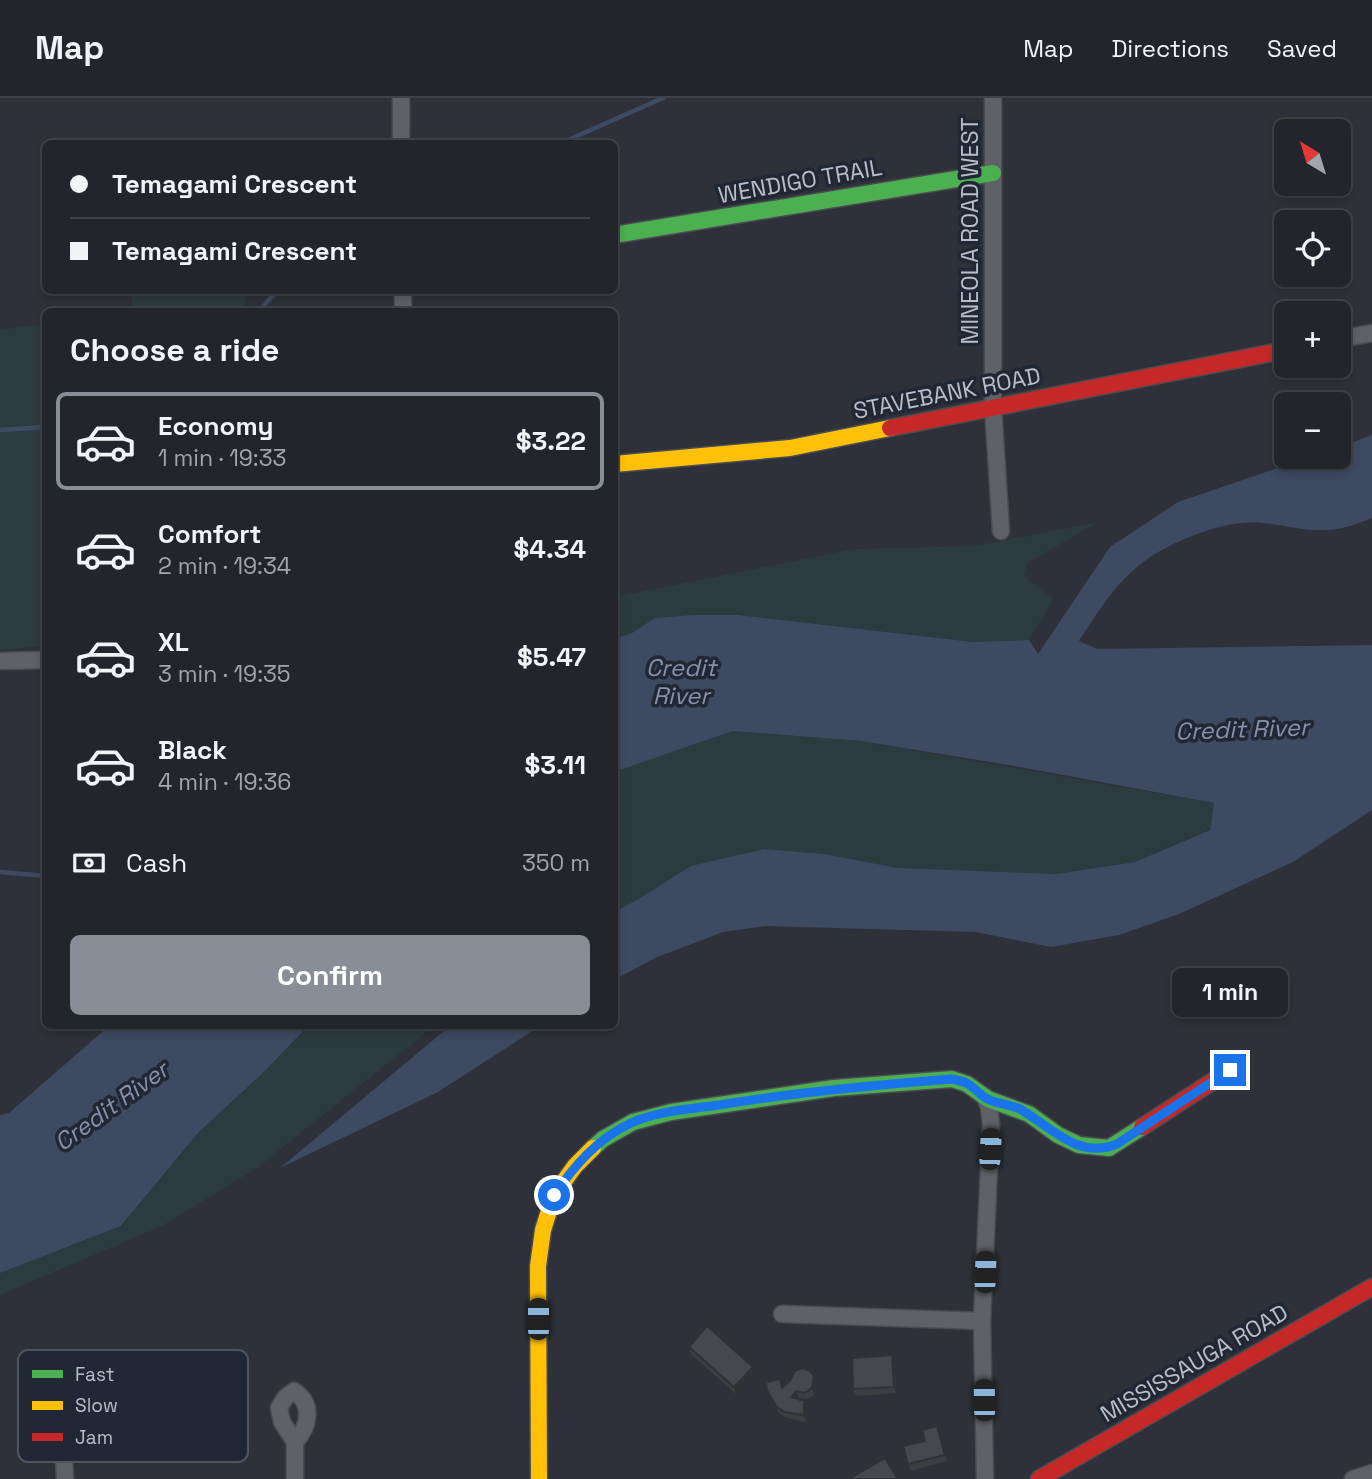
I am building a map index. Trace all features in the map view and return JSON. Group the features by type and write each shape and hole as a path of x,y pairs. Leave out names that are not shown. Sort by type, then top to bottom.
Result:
{"street":[{"path":"401,98 401,140"},
{"name":"MINEOLA ROAD WEST","path":"993,98 993,407 1001,531"},
{"name":"WENDIGO TRAIL","path":"618,234 993,173"},
{"path":"1351,336 1372,332"},
{"name":"STAVEBANK ROAD","path":"618,464 790,448 1274,351"},
{"path":"0,661 42,660"},
{"path":"539,1479 538,1266 543,1230 554,1195 575,1166 603,1139 633,1122 671,1112 834,1088 952,1079 968,1082 985,1097 1018,1108 1071,1144 1093,1149 1109,1147 1230,1070"},
{"path":"985,1097 992,1124 982,1321 985,1479"},
{"name":"MISSISSAUGA ROAD","path":"1039,1479 1372,1287"},
{"path":"782,1314 982,1321"},
{"path":"295,1442 295,1479"},
{"path":"1353,1479 1372,1473"}],"shaded area":[{"path":"133,294 244,294 246,308 131,308"},
{"path":"42,325 42,646 0,650 0,329"},
{"path":"1099,522 1027,563 1024,576 1054,599 1029,640 973,642 738,615 655,618 632,633 618,638 618,596 854,549 974,546"},
{"path":"733,731 861,741 1214,803 1210,829 1135,862 1056,874 898,868 824,854 764,849 618,910 618,771"},
{"path":"305,1029 430,1029 257,1168 162,1226 0,1295 0,1273 122,1226 198,1133 265,1071"}],"water":[{"name":"Credit River","path":"1372,435 1372,518 1343,528 1326,530 1238,523 1208,530 1177,542 1142,563 1116,588 1079,641 1097,649 1372,645 1372,810 1293,862 1179,914 1119,935 1051,947 976,932 766,926 723,932 655,958 618,978 618,910 691,866 764,849 824,854 898,868 1056,874 1135,862 1210,830 1214,803 861,741 733,731 618,771 618,638 632,633 655,618 738,615 973,642 1029,640 1038,654 1110,547 1178,502 1275,469 1351,469 1351,443"},
{"name":"Credit River","path":"106,1029 305,1029 265,1071 198,1133 121,1226 0,1273 0,1115 9,1113"},
{"path":"446,1029 535,1029 438,1092 280,1168"}],"building":[{"path":"707,1326 753,1367 734,1387 689,1347"},
{"path":"892,1355 894,1387 853,1389 852,1358"},
{"path":"802,1368 809,1370 814,1376 812,1388 805,1393 796,1391 791,1397 804,1401 804,1415 784,1412 776,1406 767,1390 766,1382 780,1379 782,1388 790,1381 795,1371"},
{"path":"937,1426 945,1455 908,1464 903,1446 925,1441 922,1430"},
{"path":"885,1458 898,1479 849,1479"}],"waterway":[{"path":"568,140 663,98"},
{"path":"262,308 274,294"},
{"path":"0,430 42,427"},
{"path":"0,872 42,876"}],"traffic: fast":[{"path":"618,234 993,173"},
{"path":"593,1148 633,1122 671,1112 834,1088 952,1079 967,1084 988,1099 1029,1114 1058,1135 1079,1145 1109,1148 1142,1127"}],"traffic: slow":[{"path":"618,464 790,448 890,428"},
{"path":"539,1479 538,1266 543,1230 554,1195 575,1166 593,1148"}],"traffic: jam":[{"path":"890,428 1274,352"},
{"path":"1142,1127 1230,1070"},
{"path":"1039,1479 1372,1287"}],"route":[{"path":"554,1195 575,1166 603,1139 633,1122 671,1112 834,1088 952,1079 968,1082 985,1097 1018,1108 1071,1144 1093,1149 1117,1144 1230,1070"}]}
